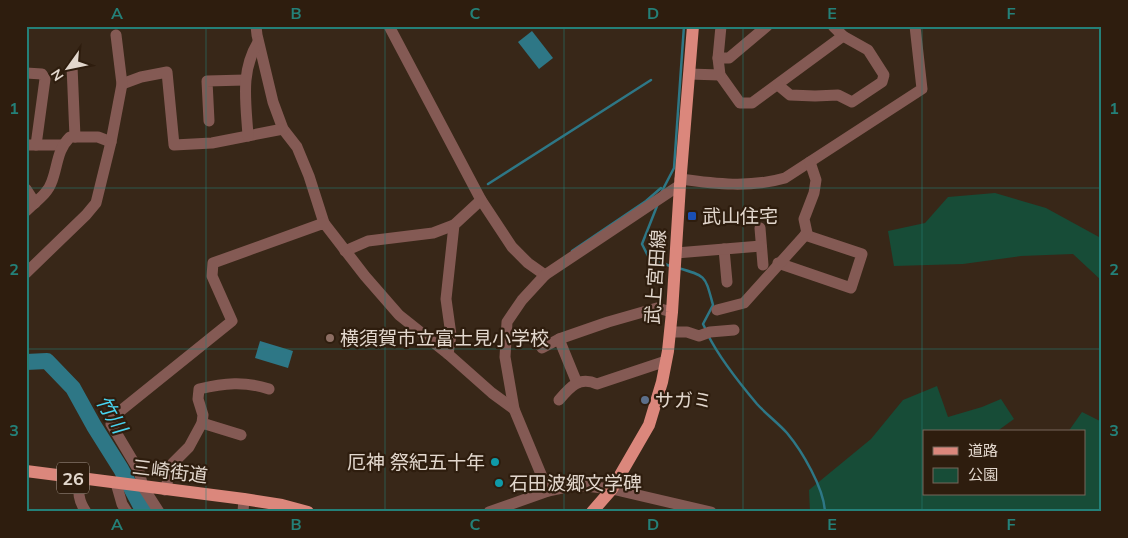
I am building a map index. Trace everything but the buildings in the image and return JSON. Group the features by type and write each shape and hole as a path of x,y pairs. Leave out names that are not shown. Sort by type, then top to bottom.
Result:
{"main road":[{"name":"武上宮田線","path":"592,512 612,489 649,425 662,382 672,312 680,182 693,26"},
{"name":"三崎街道","path":"26,472 165,490 244,505 282,505 308,512"}],"street":[{"path":"256,26 258,42 273,102 282,129 297,147 309,176 324,223 365,276 399,315 448,354 492,393 514,409"},
{"path":"390,26 443,131 481,200 512,247 528,263 545,275"},
{"path":"721,26 718,58 720,75 740,103 752,103 843,36"},
{"path":"718,58 729,58 767,26"},
{"path":"778,85 790,95 815,96 838,94 852,102 882,82 884,75 868,50 843,36 833,26"},
{"path":"548,491 514,409 504,357 507,322 522,300 545,275 680,182 743,186 767,184 785,178 922,89 915,26"},
{"path":"26,272 86,215 96,203 111,142 122,84 116,35"},
{"path":"248,136 245,80 249,62 258,42"},
{"path":"72,66 75,137"},
{"path":"122,84 141,77 167,72 174,145 212,143 282,129"},
{"path":"26,73 42,74 45,79 31,145 62,145"},
{"path":"689,74 720,75"},
{"path":"208,121 207,81 245,80"},
{"path":"30,207 46,192 52,182 62,145 70,137 98,137 111,142"},
{"path":"717,310 744,303 807,233 804,219 814,193 816,180 810,162"},
{"path":"26,189 30,207"},
{"path":"345,251 368,241 433,233 454,225 481,200"},
{"path":"159,512 143,487 139,471 111,424 114,416 232,320 212,276 213,263 324,223"},
{"path":"448,354 451,335 446,298 454,225"},
{"path":"760,228 763,265"},
{"path":"778,264 851,288 862,254 805,235"},
{"path":"676,263 724,249 761,246"},
{"path":"724,249 727,282"},
{"path":"542,348 559,339 608,322 658,308 672,312"},
{"path":"670,332 704,334 734,330"},
{"path":"559,339 577,383"},
{"path":"559,400 577,383 588,380 597,384 666,362"},
{"path":"165,490 173,462 189,447 202,423 203,415 198,398 199,389 221,384 252,384 269,389"},
{"path":"202,423 240,435"},
{"path":"80,479 78,495 86,512"},
{"path":"118,484 122,504 126,512"},
{"path":"489,512 548,491 576,485 612,489 711,512"}],"green space":[{"path":"995,193 1046,208 1099,237 1102,241 1102,281 1073,254 1021,256 963,264 894,266 888,231 925,223 948,197"},
{"path":"937,386 948,417 1001,399 1014,419 999,430 923,430 923,496 1086,496 1086,430 1069,430 1082,412 1102,422 1102,512 810,512 809,490 871,439 903,400"}],"water":[{"path":"532,31 553,58 539,69 518,42"},
{"path":"260,341 293,351 288,368 255,358"}],"waterway":[{"path":"661,193 674,168 684,26"},
{"path":"488,184 651,80"},
{"path":"572,251 646,201 661,188"},
{"path":"657,206 642,244 649,258 670,266"},
{"path":"678,268 695,273 706,283 713,305 703,324 706,330"},
{"path":"708,335 744,388 761,408 787,433 799,450 821,492 825,512"},
{"name":"竹川","path":"26,362 47,361 73,388 144,512"}],"place":[{"name":"武山住宅","path":"692,216"},
{"name":"横須賀市立富士見小学校","path":"330,338"},
{"name":"サガミ","path":"645,400"},
{"name":"厄神 祭紀五十年","path":"495,462"},
{"name":"石田波郷文学碑","path":"499,483"}]}
